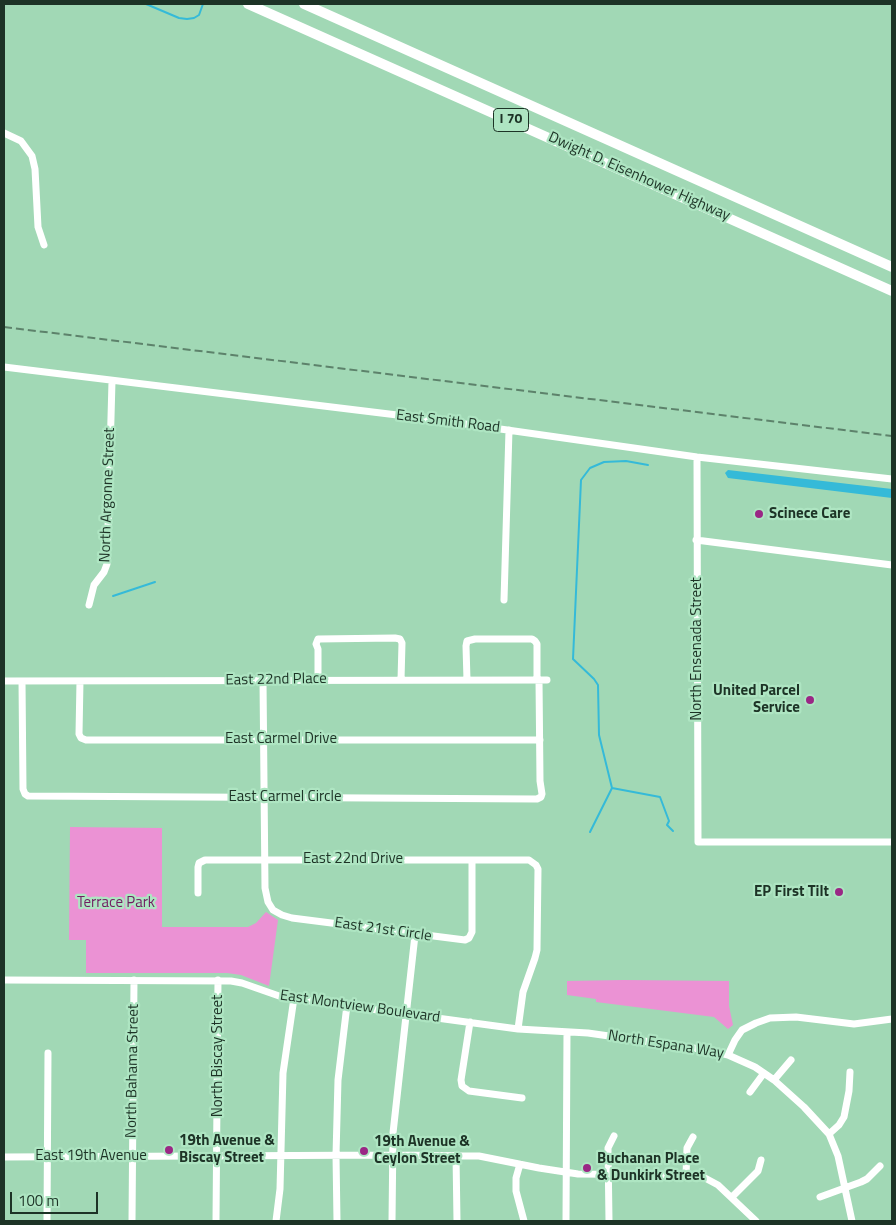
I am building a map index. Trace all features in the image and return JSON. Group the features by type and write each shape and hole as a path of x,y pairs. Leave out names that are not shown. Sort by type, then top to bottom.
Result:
{"highway":[{"name":"Dwight D. Eisenhower Highway","path":"248,4 892,291"},
{"name":"Dwight D. Eisenhower Highway","path":"304,4 892,268"}],"street":[{"path":"4,133 21,141 32,156 36,169 38,227 44,245"},
{"name":"East Smith Road","path":"4,366 509,430 697,457 892,479"},
{"name":"North Argonne Street","path":"89,605 94,585 104,572 107,564 112,381"},
{"path":"504,600 509,430"},
{"name":"North Ensenada Street","path":"697,457 698,842 892,842"},
{"path":"696,540 892,564"},
{"path":"318,680 318,649 316,644 318,640 395,638 402,643 401,680"},
{"name":"East Carmel Circle","path":"22,681 23,790 28,796 541,798 541,680 535,641 528,639 475,639 467,641 467,680"},
{"name":"East 21st Circle","path":"263,680 266,896 271,908 277,913 292,918 463,940 469,938 472,932 472,860"},
{"name":"East 22nd Place","path":"4,681 541,680"},
{"name":"East Carmel Drive","path":"80,681 78,734 86,740 540,740"},
{"name":"East 22nd Drive","path":"198,894 198,867 202,861 265,859 529,860 536,865 538,873 536,950 523,992 518,1029"},
{"path":"392,1221 392,1155 415,935"},
{"name":"East Montview Boulevard","path":"4,980 218,980 242,983 276,996 518,1029 567,1032"},
{"name":"North Bahama Street","path":"132,1221 134,980"},
{"name":"North Biscay Street","path":"216,1221 218,980"},
{"path":"276,1221 280,1189 283,1073 294,998"},
{"path":"337,1221 338,1080 347,1006"},
{"path":"728,1055 742,1030 770,1018 796,1017 854,1024 892,1018"},
{"path":"470,1022 462,1086 469,1091 522,1098"},
{"path":"566,1221 567,1032"},
{"name":"North Espana Way","path":"567,1032 646,1040 707,1050 747,1062 764,1073 804,1107 829,1134 838,1156 852,1221"},
{"path":"47,1221 48,1053"},
{"path":"774,1080 790,1060"},
{"path":"829,1134 840,1125 844,1117 849,1091 850,1072"},
{"path":"750,1092 764,1073"},
{"path":"609,1221 608,1148 614,1136"},
{"path":"686,1175 686,1148 693,1137"},
{"path":"456,1155 457,1221"},
{"name":"East 19th Avenue","path":"4,1157 456,1155 492,1158 566,1172 695,1175 714,1182 756,1221"},
{"path":"732,1197 758,1171 761,1160"},
{"path":"520,1164 516,1178 516,1191 524,1221"},
{"path":"820,1197 867,1179 880,1166"}],"green space":[{"name":"Terrace Park","path":"70,827 162,828 162,927 248,927 256,923 266,912 278,920 269,986 241,975 227,973 86,973 86,940 69,940"},
{"path":"567,981 729,981 729,1006 733,1025 728,1029 714,1017 596,1002 596,999 567,995"}],"water":[{"path":"728,470 892,489 892,498 728,478 725,473"}],"waterway":[{"path":"146,4 179,18 187,19 199,15 203,4"},
{"path":"648,465 626,461 604,462 590,468 581,480 573,659 598,685 599,735 612,788 660,797 669,821 667,825 673,831"},
{"path":"113,596 155,582"},
{"path":"590,832 612,788"}],"railway":[{"path":"4,327 892,436"}],"place":[{"name":"Scinece Care","path":"759,514"},
{"name":"United Parcel Service","path":"810,700"},
{"name":"EP First Tilt","path":"839,892"},
{"name":"19th Avenue & Biscay Street","path":"169,1150"},
{"name":"19th Avenue & Ceylon Street","path":"364,1151"},
{"name":"Buchanan Place & Dunkirk Street","path":"587,1168"}]}
